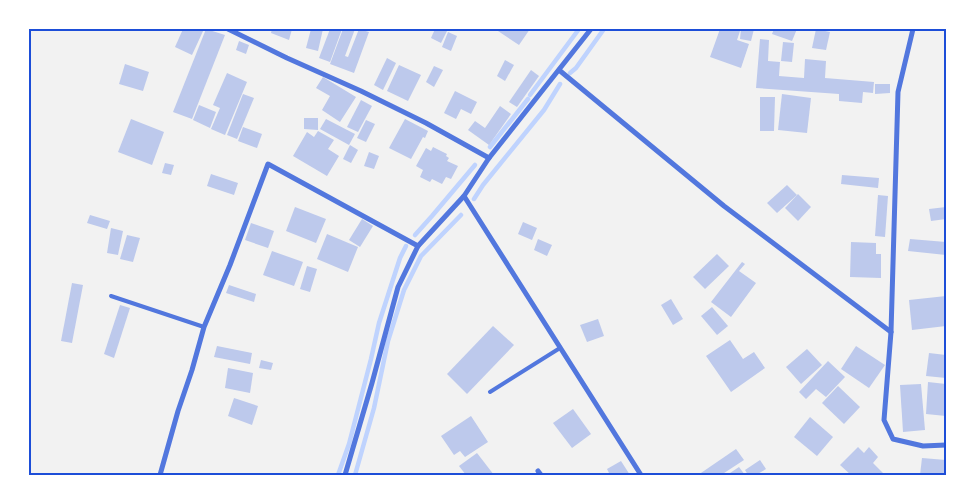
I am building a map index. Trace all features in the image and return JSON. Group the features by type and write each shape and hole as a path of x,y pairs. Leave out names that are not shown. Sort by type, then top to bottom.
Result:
{"street":[{"path":"228,29 287,58 362,91 426,123 489,158"},
{"path":"345,475 398,287 418,246 464,196 489,158 591,29"},
{"path":"913,29 898,92 891,332 884,420 893,439 924,446 946,445"},
{"path":"559,70 724,206 891,332"},
{"path":"160,475 204,327 230,266 268,164 418,246"},
{"path":"464,196 641,475"}],"lane":[{"path":"111,296 204,327"},
{"path":"490,392 560,348"}],"building":[{"path":"183,29 204,29 192,55 175,47"},
{"path":"206,29 225,35 192,119 173,112"},
{"path":"272,29 292,29 289,40 271,33"},
{"path":"311,29 323,29 318,51 306,48"},
{"path":"330,29 342,29 330,62 319,58"},
{"path":"343,29 355,29 345,56 348,57 359,29 369,32 354,73 330,64"},
{"path":"435,29 448,29 441,43 431,38"},
{"path":"495,29 530,29 519,45"},
{"path":"720,29 740,31 737,40 749,44 741,68 710,57"},
{"path":"741,29 754,29 751,41 740,39"},
{"path":"774,29 797,29 792,41 772,34"},
{"path":"816,29 830,32 826,50 812,48"},
{"path":"448,32 457,36 451,51 442,47"},
{"path":"760,39 769,40 768,61 780,62 779,76 804,78 805,59 826,61 825,78 874,82 873,93 863,92 862,103 839,101 839,94 756,88"},
{"path":"239,41 249,45 246,54 236,50"},
{"path":"783,42 794,43 792,62 781,61"},
{"path":"387,58 396,63 383,90 374,85"},
{"path":"505,60 514,65 505,81 497,76"},
{"path":"125,64 149,72 143,91 119,84"},
{"path":"399,65 421,75 408,101 387,91"},
{"path":"434,66 443,70 434,87 426,82"},
{"path":"531,70 539,76 517,107 509,102"},
{"path":"227,73 247,82 225,135 211,129 220,108 213,105"},
{"path":"323,77 356,97 340,122 322,110 330,96 316,88"},
{"path":"875,84 890,84 890,93 875,94"},
{"path":"455,91 477,102 471,114 461,109 456,119 444,113"},
{"path":"243,94 254,98 237,139 227,135"},
{"path":"782,94 811,98 807,133 778,130"},
{"path":"760,97 775,97 774,131 760,131"},
{"path":"361,100 372,106 358,132 347,127"},
{"path":"199,105 216,112 210,128 193,120"},
{"path":"500,106 511,114 489,145 468,130 475,121 485,128"},
{"path":"304,118 318,118 318,130 304,129"},
{"path":"131,119 164,132 152,165 118,152"},
{"path":"326,119 355,134 349,145 320,129"},
{"path":"405,119 428,131 411,159 389,148"},
{"path":"366,120 375,124 366,142 357,138"},
{"path":"243,127 262,134 257,148 238,141"},
{"path":"318,131 334,140 328,149 339,156 327,176 293,156 307,132 314,137"},
{"path":"350,145 358,150 351,163 343,159"},
{"path":"433,147 447,154 446,156 449,158 447,161 458,166 451,179 446,177 442,184 432,179 430,182 420,177 423,170 416,166 426,148 431,151"},
{"path":"369,152 379,156 374,169 364,166"},
{"path":"165,163 174,165 171,175 162,173"},
{"path":"211,174 238,183 234,195 207,186"},
{"path":"842,175 879,178 878,188 841,184"},
{"path":"787,185 797,195 777,213 767,203"},
{"path":"798,194 811,207 798,221 785,208"},
{"path":"878,195 888,196 885,237 875,236"},
{"path":"295,207 326,219 316,243 286,231"},
{"path":"946,207 946,219 931,221 929,209"},
{"path":"90,215 110,221 107,229 87,223"},
{"path":"362,219 373,226 360,247 349,240"},
{"path":"523,222 537,228 532,240 518,234"},
{"path":"251,223 274,231 268,248 245,240"},
{"path":"111,228 123,231 118,255 107,253"},
{"path":"327,234 358,247 348,272 317,259"},
{"path":"127,235 140,238 133,262 120,259"},
{"path":"538,239 552,245 547,256 534,250"},
{"path":"910,239 946,242 946,255 908,251"},
{"path":"851,242 876,243 876,254 881,254 881,278 850,277"},
{"path":"272,251 303,262 294,286 263,275"},
{"path":"717,254 729,266 705,289 693,277"},
{"path":"742,262 745,264 739,271 756,283 731,317 711,302"},
{"path":"307,266 317,269 310,292 300,289"},
{"path":"72,283 83,285 72,343 61,341"},
{"path":"229,285 256,294 254,302 226,293"},
{"path":"946,296 946,326 912,330 909,300"},
{"path":"671,299 683,319 673,325 661,305"},
{"path":"120,305 130,308 114,358 104,354"},
{"path":"712,307 728,326 717,335 701,316"},
{"path":"598,319 604,336 587,342 580,325"},
{"path":"493,326 514,345 467,394 447,374"},
{"path":"730,340 743,359 754,352 765,368 731,392 706,356"},
{"path":"217,346 252,353 250,364 214,357"},
{"path":"856,346 885,365 869,388 841,369"},
{"path":"807,349 822,365 801,384 786,367"},
{"path":"929,353 946,355 946,378 926,376"},
{"path":"261,360 273,363 271,370 259,368"},
{"path":"828,361 845,377 826,397 816,389 806,399 799,392"},
{"path":"228,368 253,373 250,393 225,388"},
{"path":"928,382 946,384 946,416 926,414"},
{"path":"921,384 925,430 903,432 900,385"},
{"path":"838,386 860,407 844,424 822,403"},
{"path":"234,398 258,406 252,425 228,416"},
{"path":"573,409 591,434 572,448 553,423"},
{"path":"471,416 488,442 465,457 460,451 454,455 441,436"},
{"path":"810,417 833,437 817,456 794,437"},
{"path":"858,447 864,453 869,447 878,457 873,463 885,475 851,475 840,465"},
{"path":"736,449 744,460 721,475 698,475"},
{"path":"477,453 494,475 466,475 459,466"},
{"path":"922,458 946,460 945,475 920,475"},
{"path":"760,460 766,469 756,475 748,475 745,470"},
{"path":"621,461 630,475 610,475 607,469"},
{"path":"739,467 745,475 727,475"}],"waterway":[{"path":"530,95 579,29"},
{"path":"570,73 576,68 604,29"},
{"path":"474,199 483,185 544,110 560,84"},
{"path":"490,147 528,99"},
{"path":"415,235 475,165"},
{"path":"355,475 374,408 388,341 404,290 421,256 461,215"},
{"path":"338,475 349,444 379,323 400,258 406,246"}]}
